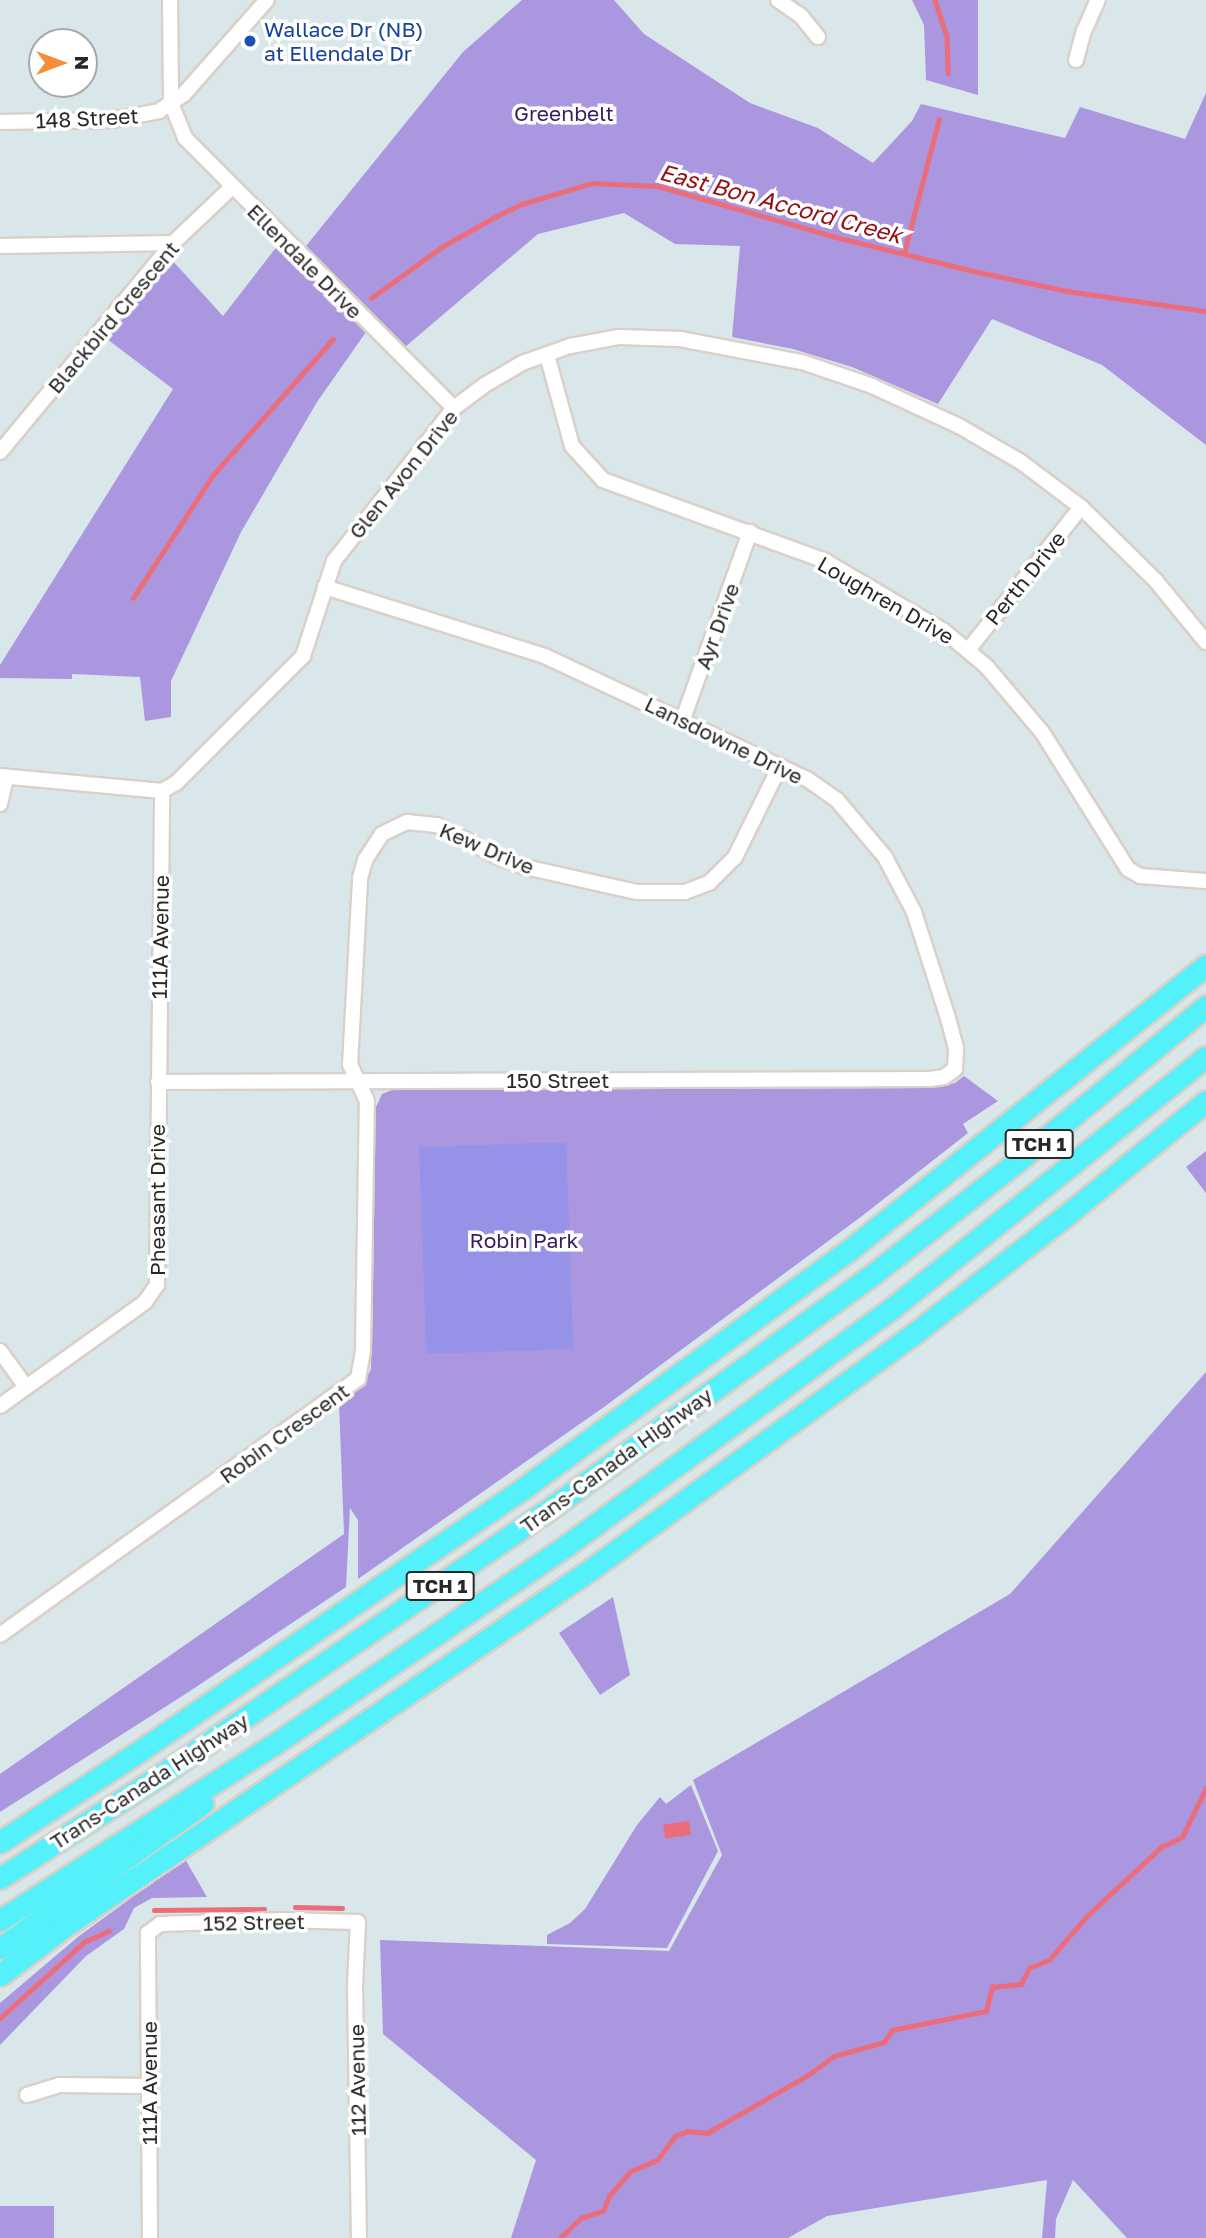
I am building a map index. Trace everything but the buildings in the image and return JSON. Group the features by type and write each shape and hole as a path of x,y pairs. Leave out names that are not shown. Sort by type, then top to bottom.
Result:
{"highway":[{"path":"2,1840 144,1748 536,1479 848,1251 1206,965"},
{"name":"Trans-Canada Highway","path":"0,1878 183,1759 556,1505 868,1278 1018,1161 1206,1006"},
{"name":"Trans-Canada Highway","path":"0,1920 273,1745 567,1545 891,1309 1042,1191 1206,1057"},
{"path":"0,1975 119,1890 598,1564 911,1336 1064,1217 1206,1101"},
{"path":"0,1948 187,1817 273,1745"},
{"path":"0,1989 119,1890"}],"street":[{"path":"170,0 172,103"},
{"path":"172,103 184,94 267,0"},
{"path":"778,0 801,16 818,37"},
{"path":"1076,60 1084,31 1098,0"},
{"name":"148 Street","path":"0,122 127,119 159,111 172,103"},
{"name":"Ellendale Drive","path":"172,103 185,138 454,408"},
{"name":"Blackbird Crescent","path":"0,452 173,243 232,187"},
{"path":"0,246 173,243"},
{"name":"Glen Avon Drive","path":"162,791 176,783 303,656 334,561 454,408 522,363 595,341 654,337 730,346 802,362 872,386 959,426 1021,462 1082,508 1148,572 1206,642"},
{"name":"Loughren Drive","path":"547,355 572,446 603,480 790,546 856,578 917,613 969,649 1042,732 1128,869 1140,876 1206,881"},
{"name":"Perth Drive","path":"969,649 1082,508"},
{"name":"Ayr Drive","path":"683,719 750,532"},
{"name":"Lansdowne Drive","path":"325,587 545,656 683,719 821,788 850,812 895,873 914,912 956,1048 955,1069"},
{"name":"Kew Drive","path":"358,1082 350,1065 359,887 365,860 382,834 407,822 437,825 498,857 525,867 637,892 685,892 709,883 735,857 780,766"},
{"path":"0,804 3,776 162,791"},
{"name":"111A Avenue","path":"158,1082 162,791"},
{"name":"150 Street","path":"158,1082 930,1079 944,1077 955,1069"},
{"name":"Pheasant Drive","path":"0,1405 145,1303 155,1292 158,1082"},
{"name":"Robin Crescent","path":"0,1635 358,1379 363,1350 367,1101 358,1082"},
{"path":"0,1351 26,1387"},
{"name":"152 Street","path":"151,1928 160,1924 358,1922"},
{"name":"112 Avenue","path":"358,1922 355,1986 359,2238"},
{"name":"111A Avenue","path":"150,2238 147,1938 151,1928"},
{"path":"27,2095 60,2085 148,2086"}],"green space":[{"name":"Greenbelt","path":"522,0 614,0 644,34 750,103 818,128 873,163 912,121 921,104 1065,138 1080,107 1185,139 1206,93 1206,445 1102,365 992,319 938,404 852,367 793,349 732,337 740,246 675,244 624,213 538,234 405,347 306,246 463,52"},
{"path":"912,0 978,0 978,95 926,80 924,25"},
{"path":"278,245 366,332 317,402 241,532 171,681 171,717 145,721 140,677 72,674 72,679 0,678 0,665 173,389 103,336 171,259 223,316"},
{"name":"Robin Park","path":"964,1076 998,1101 963,1124 968,1133 862,1216 604,1407 358,1579 358,1520 350,1508 346,1587 187,1693 0,1812 0,1774 344,1534 339,1403 363,1386 371,1369 375,1109 382,1094 392,1090 940,1087 955,1083"},
{"path":"566,1142 573,1349 426,1354 419,1147"},
{"path":"1206,1151 1206,1193 1186,1167"},
{"path":"1206,1372 1206,2238 1127,2238 1073,2180 1056,2219 1055,2238 1042,2238 1047,2180 827,2216 788,2238 511,2238 536,2160 383,2034 380,1940 669,1951 722,1855 693,1780 1010,1594"},
{"path":"613,1597 630,1675 600,1695 559,1633"},
{"path":"691,1785 718,1851 667,1948 547,1944 547,1935 570,1923 585,1909 637,1825 660,1797 666,1804"},
{"path":"185,1859 207,1897 152,1898 134,1908 124,1929 86,1956 0,2045 0,2003 79,1936"},
{"path":"0,2206 54,2206 54,2238 0,2238"}],"shaded area":[{"path":"689,1821 691,1835 665,1838 663,1825"}],"waterway":[{"path":"935,0 947,36 948,73"},
{"path":"904,253 939,119"},
{"name":"East Bon Accord Creek","path":"371,298 443,246 495,217 522,204 592,183 658,186 832,236 969,270 1067,291 1206,311"},
{"name":"East Bon Accord Creek","path":"133,598 213,475 333,339"},
{"path":"560,2238 581,2218 603,2211 609,2196 631,2171 657,2160 675,2136 688,2131 707,2133 808,2075 834,2056 884,2042 892,2030 986,2011 992,1987 1021,1984 1029,1968 1049,1960 1086,1917 1161,1847 1182,1837 1206,1788"},
{"path":"295,1907 342,1908"},
{"path":"154,1910 264,1909"},
{"path":"0,2018 84,1942 109,1931"}],"place":[{"name":"Wallace Dr (NB) at Ellendale Dr","path":"250,41"}]}
